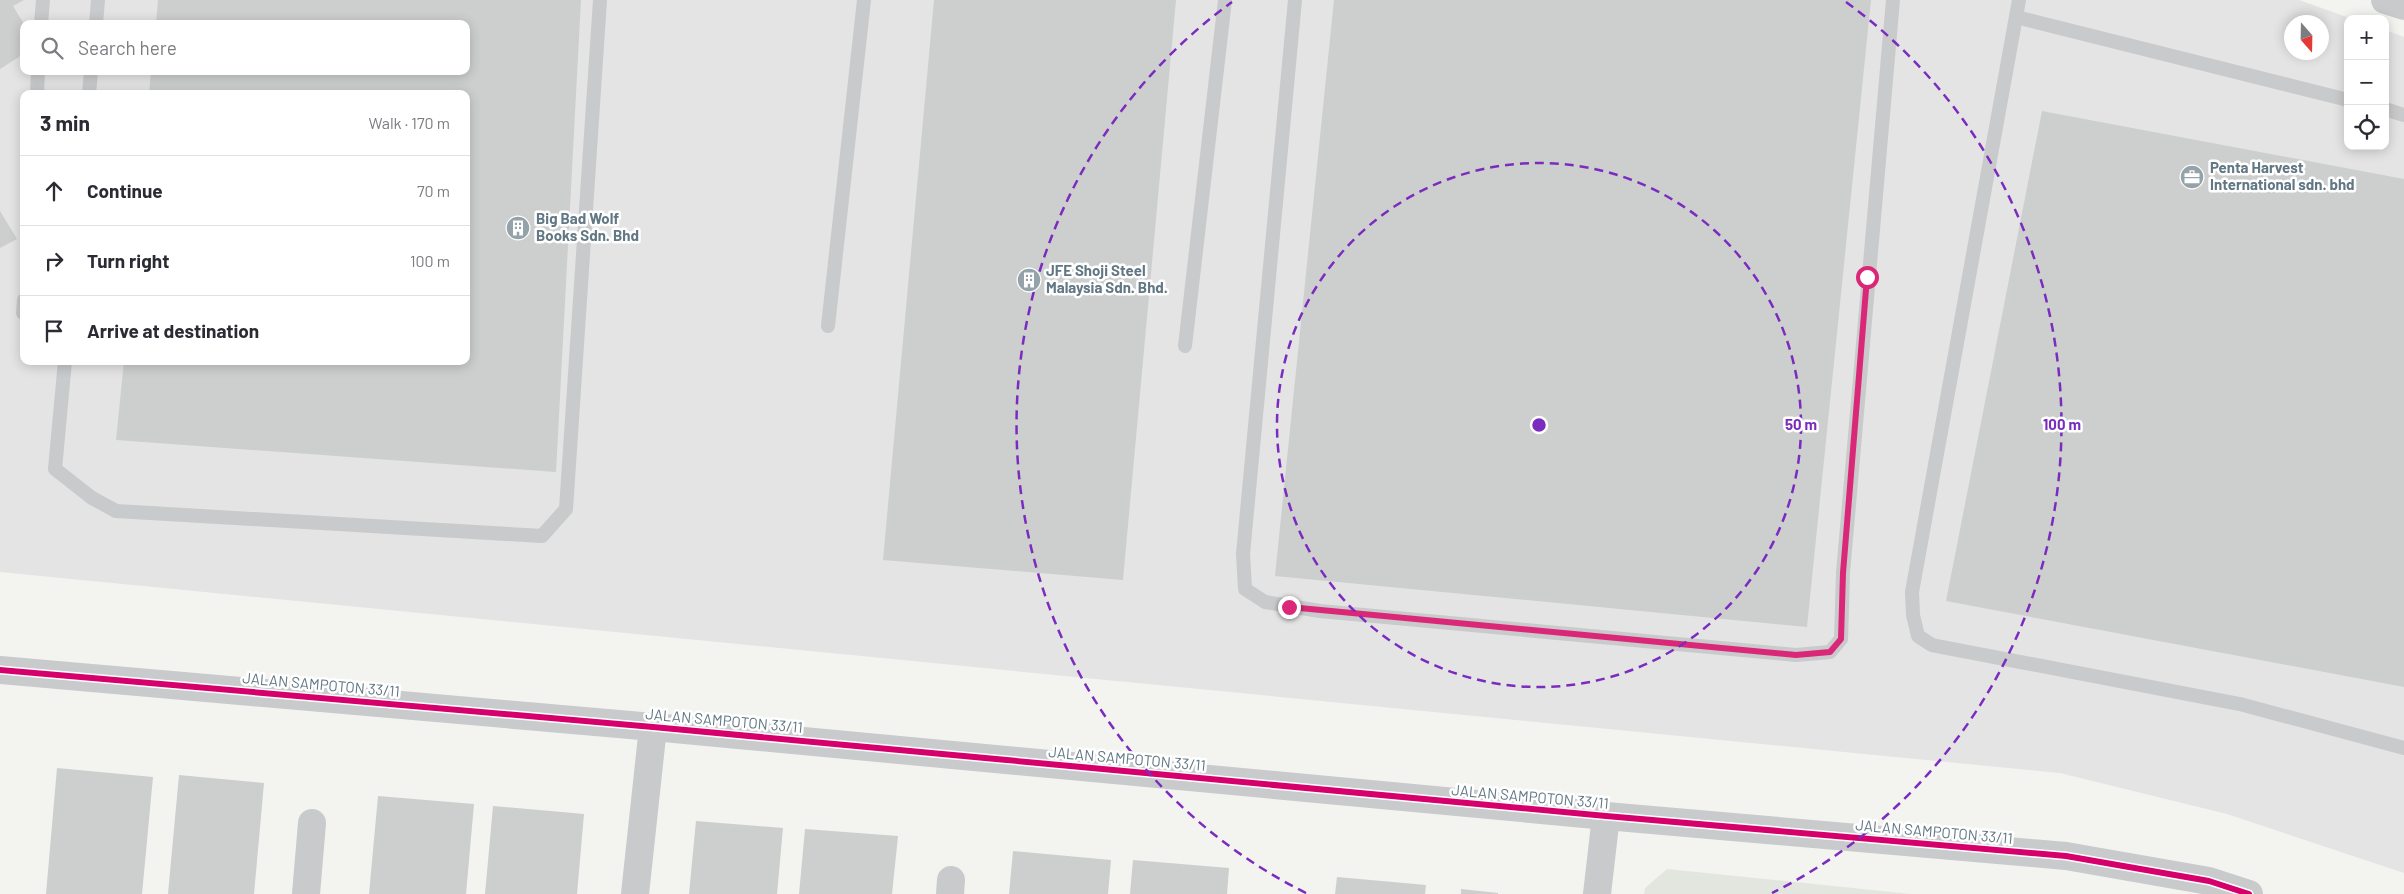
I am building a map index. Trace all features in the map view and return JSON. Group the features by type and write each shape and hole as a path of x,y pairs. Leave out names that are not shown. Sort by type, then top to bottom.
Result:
{"street":[{"path":"2385,0 2404,6"},
{"name":"JALAN SAMPOTON 33/11","path":"0,670 653,727 1606,816 2066,856 2208,888 2249,894"},
{"path":"635,894 653,727"},
{"path":"1597,894 1606,816"},
{"path":"306,894 312,823"}],"lane":[{"path":"41,20 43,0"},
{"path":"96,20 98,0"},
{"path":"65,365 56,469 92,498 116,511 542,536 566,509 600,0"},
{"path":"828,326 864,0"},
{"path":"1185,346 1225,0"},
{"path":"1294,0 1243,554 1245,589 1265,602 1320,611 1796,655 1830,652 1841,639 1845,553 1893,0"},
{"path":"2019,0 1912,592 1912,615 1918,636 1932,645 2240,704 2404,748"},
{"path":"2016,17 2344,99"},
{"path":"37,90 38,75"},
{"path":"89,90 91,75"},
{"path":"2389,110 2404,114"}],"shaded area":[{"path":"0,0 2299,0 2344,16 2344,150 2389,150 2389,31 2404,37 2404,873 2227,814 2060,773 0,572"},
{"path":"1667,869 1911,894 1644,894 1645,888"}],"building":[{"path":"0,0 24,0 13,6 22,20 20,20 20,54 19,57 0,69"},
{"name":"Big Bad Wolf Books Sdn. Bhd","path":"158,0 581,0 556,472 116,440 124,365 470,365 470,90 149,90 151,75 470,75 470,20 156,20"},
{"name":"JFE Shoji Steel Malaysia Sdn. Bhd.","path":"934,0 1176,0 1123,580 883,560"},
{"path":"1334,0 1871,0 1807,627 1275,576"},
{"path":"2042,111 2404,179 2404,687 1946,601"},
{"path":"0,211 17,239 0,248"},
{"path":"57,768 153,777 142,894 46,894"},
{"path":"179,775 264,783 254,894 168,894"},
{"path":"378,796 474,804 466,894 369,894"},
{"path":"493,806 584,814 577,894 485,894"},
{"path":"696,821 783,828 777,894 689,894"},
{"path":"805,829 898,836 892,894 799,894"},
{"path":"1013,851 1111,860 1108,894 1009,894"},
{"path":"1133,860 1229,868 1227,894 1130,894"},
{"path":"1337,877 1426,885 1425,894 1335,894"},
{"path":"1461,889 1498,893 1498,894 1461,894"}],"cycle path":[{"path":"0,670 653,727 1606,816 2066,856 2209,881 2249,894"}],"place":[{"name":"Penta Harvest International sdn. bhd","path":"2192,177"},
{"name":"Big Bad Wolf Books Sdn. Bhd","path":"518,228"},
{"name":"JFE Shoji Steel Malaysia Sdn. Bhd.","path":"1029,280"}],"route":[{"path":"1289,607 1796,655 1830,652 1841,639 1844,604 1843,573 1867,277"}]}
